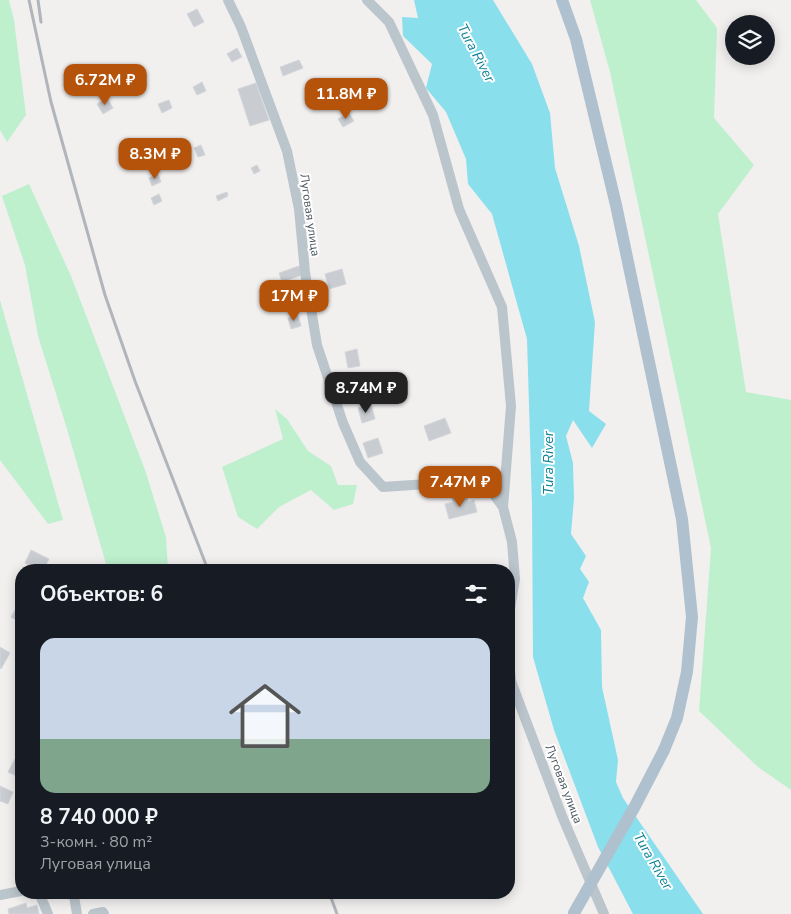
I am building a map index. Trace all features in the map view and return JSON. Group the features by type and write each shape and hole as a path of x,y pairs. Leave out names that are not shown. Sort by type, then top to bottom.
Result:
{"main road":[{"path":"562,0 576,39 616,205 682,519 692,617 687,672 677,718 664,750 635,806 574,914"}],"street":[{"name":"Луговая улица","path":"228,0 287,151 299,209 304,272 317,345 343,423 360,462 383,487 472,481 489,488 503,507 512,542 514,564"},
{"path":"367,0 389,22 433,114 459,209 502,307 511,406 503,507"},
{"name":"Луговая улица","path":"515,689 562,816 604,914"},
{"path":"0,896 15,892"},
{"path":"42,899 48,914"},
{"path":"74,899 77,914"},
{"path":"92,914 103,912 104,914"}],"green space":[{"path":"0,0 9,0 14,20 26,115 7,142 0,130"},
{"path":"590,0 696,0 717,28 714,118 754,165 718,214 746,392 791,400 791,790 758,767 699,711 711,548 610,72"},
{"path":"29,184 71,276 145,470 166,537 168,564 106,564 38,336 25,265 2,196"},
{"path":"0,300 63,520 48,524 0,460"},
{"path":"275,409 287,419 308,451 331,466 338,485 357,485 353,504 334,510 311,490 279,507 257,529 238,517 222,467 283,439"}],"water":[{"name":"Tura River","path":"414,0 493,0 532,64 550,113 555,168 579,246 595,322 589,411 606,424 592,448 573,420 566,436 573,463 574,498 571,534 586,556 580,569 589,582 583,598 601,630 602,687 618,760 616,782 623,798 703,914 633,914 598,847 554,730 533,657 532,505 527,339 492,214 468,184 466,159 446,112 426,88 432,64 403,36 402,17 418,18"}],"building":[{"path":"197,9 204,22 194,27 187,14"},
{"path":"237,48 242,57 232,62 227,54"},
{"path":"299,60 303,68 283,76 280,67"},
{"path":"202,82 206,91 197,95 193,87"},
{"path":"256,83 269,120 250,126 238,89"},
{"path":"107,98 113,108 103,114 97,104"},
{"path":"169,100 172,108 162,113 158,104"},
{"path":"349,113 354,121 343,127 338,119"},
{"path":"201,145 205,155 198,157 194,148"},
{"path":"257,165 260,171 254,174 251,168"},
{"path":"158,174 161,182 152,186 149,178"},
{"path":"227,192 228,196 218,201 216,196"},
{"path":"159,194 162,201 154,205 151,198"},
{"path":"299,266 302,275 282,282 279,273"},
{"path":"342,269 346,284 329,289 325,274"},
{"path":"298,315 301,326 291,329 288,318"},
{"path":"357,349 360,366 348,368 345,352"},
{"path":"371,404 375,419 362,423 358,408"},
{"path":"445,418 451,433 429,441 424,426"},
{"path":"378,438 383,453 368,458 363,443"},
{"path":"457,497 458,499 467,497 468,502 474,500 477,512 449,519 445,504 453,502 452,498"},
{"path":"31,550 49,559 46,564 25,563"},
{"path":"15,610 15,619 11,617"},
{"path":"0,647 10,653 1,669 0,668"},
{"path":"15,759 15,775 8,772"},
{"path":"0,786 13,792 8,804 0,801"},
{"path":"26,903 27,908 37,905 39,914 9,914 8,909"}],"railway":[{"path":"29,0 51,102 105,295 135,381 206,564"},
{"path":"38,0 41,22"},
{"path":"332,899 337,914"}]}
